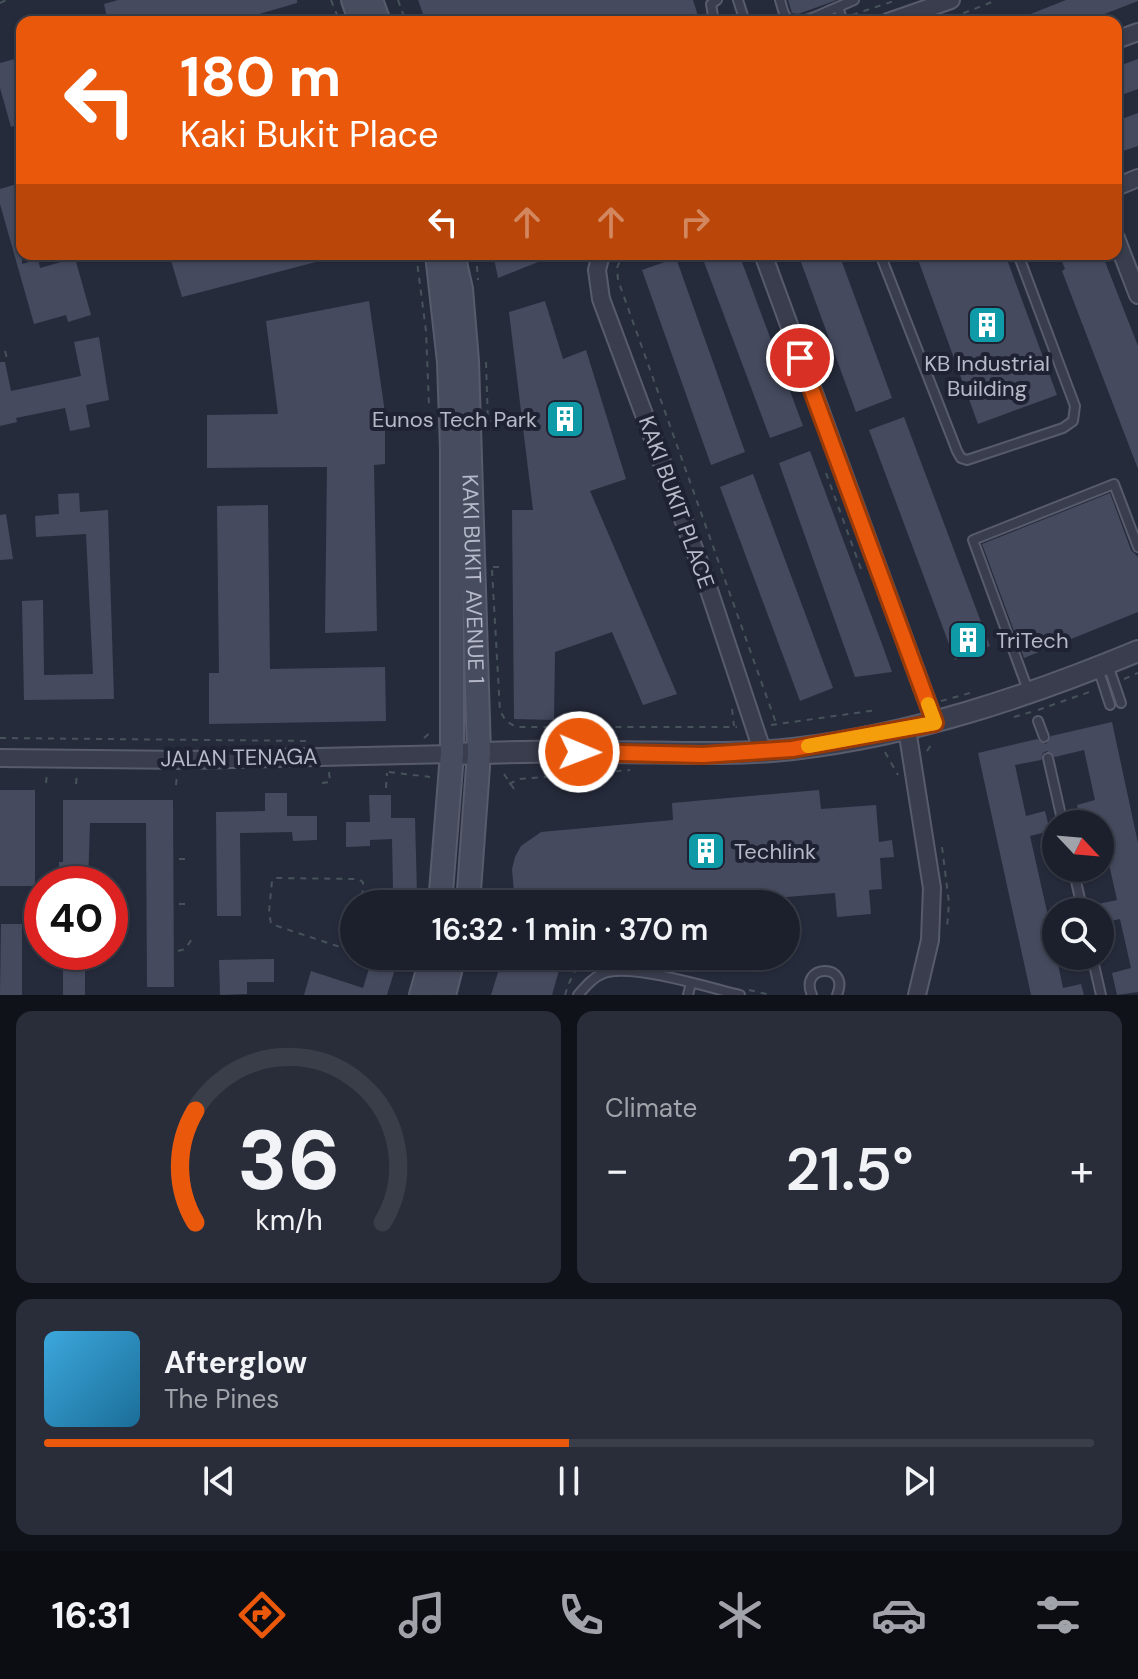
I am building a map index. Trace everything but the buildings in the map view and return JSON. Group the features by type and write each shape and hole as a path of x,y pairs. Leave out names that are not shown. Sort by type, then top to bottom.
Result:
{"main road":[{"name":"KAKI BUKIT AVENUE 1","path":"438,260 449,362 451,420 452,754 441,890"},
{"name":"KAKI BUKIT AVENUE 1","path":"454,260 461,289 467,361 479,753 469,890"},
{"path":"421,995 428,970"},
{"path":"444,995 450,970"}],"street":[{"path":"905,16 951,0"},
{"path":"1122,254 1138,295"},
{"name":"KAKI BUKIT PLACE","path":"600,260 597,270 601,299 705,578 762,750"},
{"path":"765,260 935,723"},
{"name":"JALAN TENAGA","path":"0,758 188,760 605,752 703,755 792,749 935,723 1029,693 1106,675 1138,651"},
{"path":"907,729 932,888 930,940 917,995"}],"lane":[{"path":"813,16 854,0"},
{"path":"838,7 841,16"},
{"path":"882,260 957,451 961,458 967,460 1063,428 1073,421 1075,406 1020,260"},
{"path":"1029,693 973,540 1114,484 1138,547"},
{"path":"1106,675 1121,703"},
{"path":"1106,675 1110,705"},
{"path":"1038,721 1044,737"},
{"path":"1048,758 1060,810"},
{"path":"578,995 601,974 615,970 639,972 740,995"},
{"path":"812,995 810,980 823,970 837,977 840,985 837,995"},
{"path":"1095,970 1101,995"},
{"path":"688,995 691,983"}],"path":[{"path":"0,3 6,0"},
{"path":"853,16 897,0"},
{"path":"956,16 997,0"},
{"path":"417,260 426,331 429,405"},
{"path":"620,260 618,280 777,725"},
{"path":"5,351 8,362"},
{"path":"488,421 504,421"},
{"path":"505,567 492,567 500,711 506,721 516,727 755,727 877,710"},
{"path":"1009,718 1106,675 1138,673"},
{"path":"500,727 506,721"},
{"path":"422,739 431,732"},
{"path":"0,738 314,741"},
{"path":"884,749 899,777"},
{"path":"46,783 47,769"},
{"path":"176,785 177,771"},
{"path":"322,783 330,782 329,771"},
{"path":"386,788 387,771"},
{"path":"76,784 77,773"},
{"path":"504,774 514,789"},
{"path":"179,859 187,859"},
{"path":"340,947 271,924 272,881 295,876 358,879 363,882 363,890"},
{"path":"179,904 187,904"},
{"path":"178,951 185,949 192,939"},
{"path":"565,995 577,970"}],"slow traffic":[{"path":"808,746 935,723 928,704"}],"place":[{"name":"KB Industrial Building","path":"987,325"},
{"name":"Eunos Tech Park","path":"565,419"},
{"name":"TriTech","path":"968,640"},
{"name":"Techlink","path":"706,851"}],"route":[{"path":"579,752 703,755 792,749 935,723 800,358"}]}
